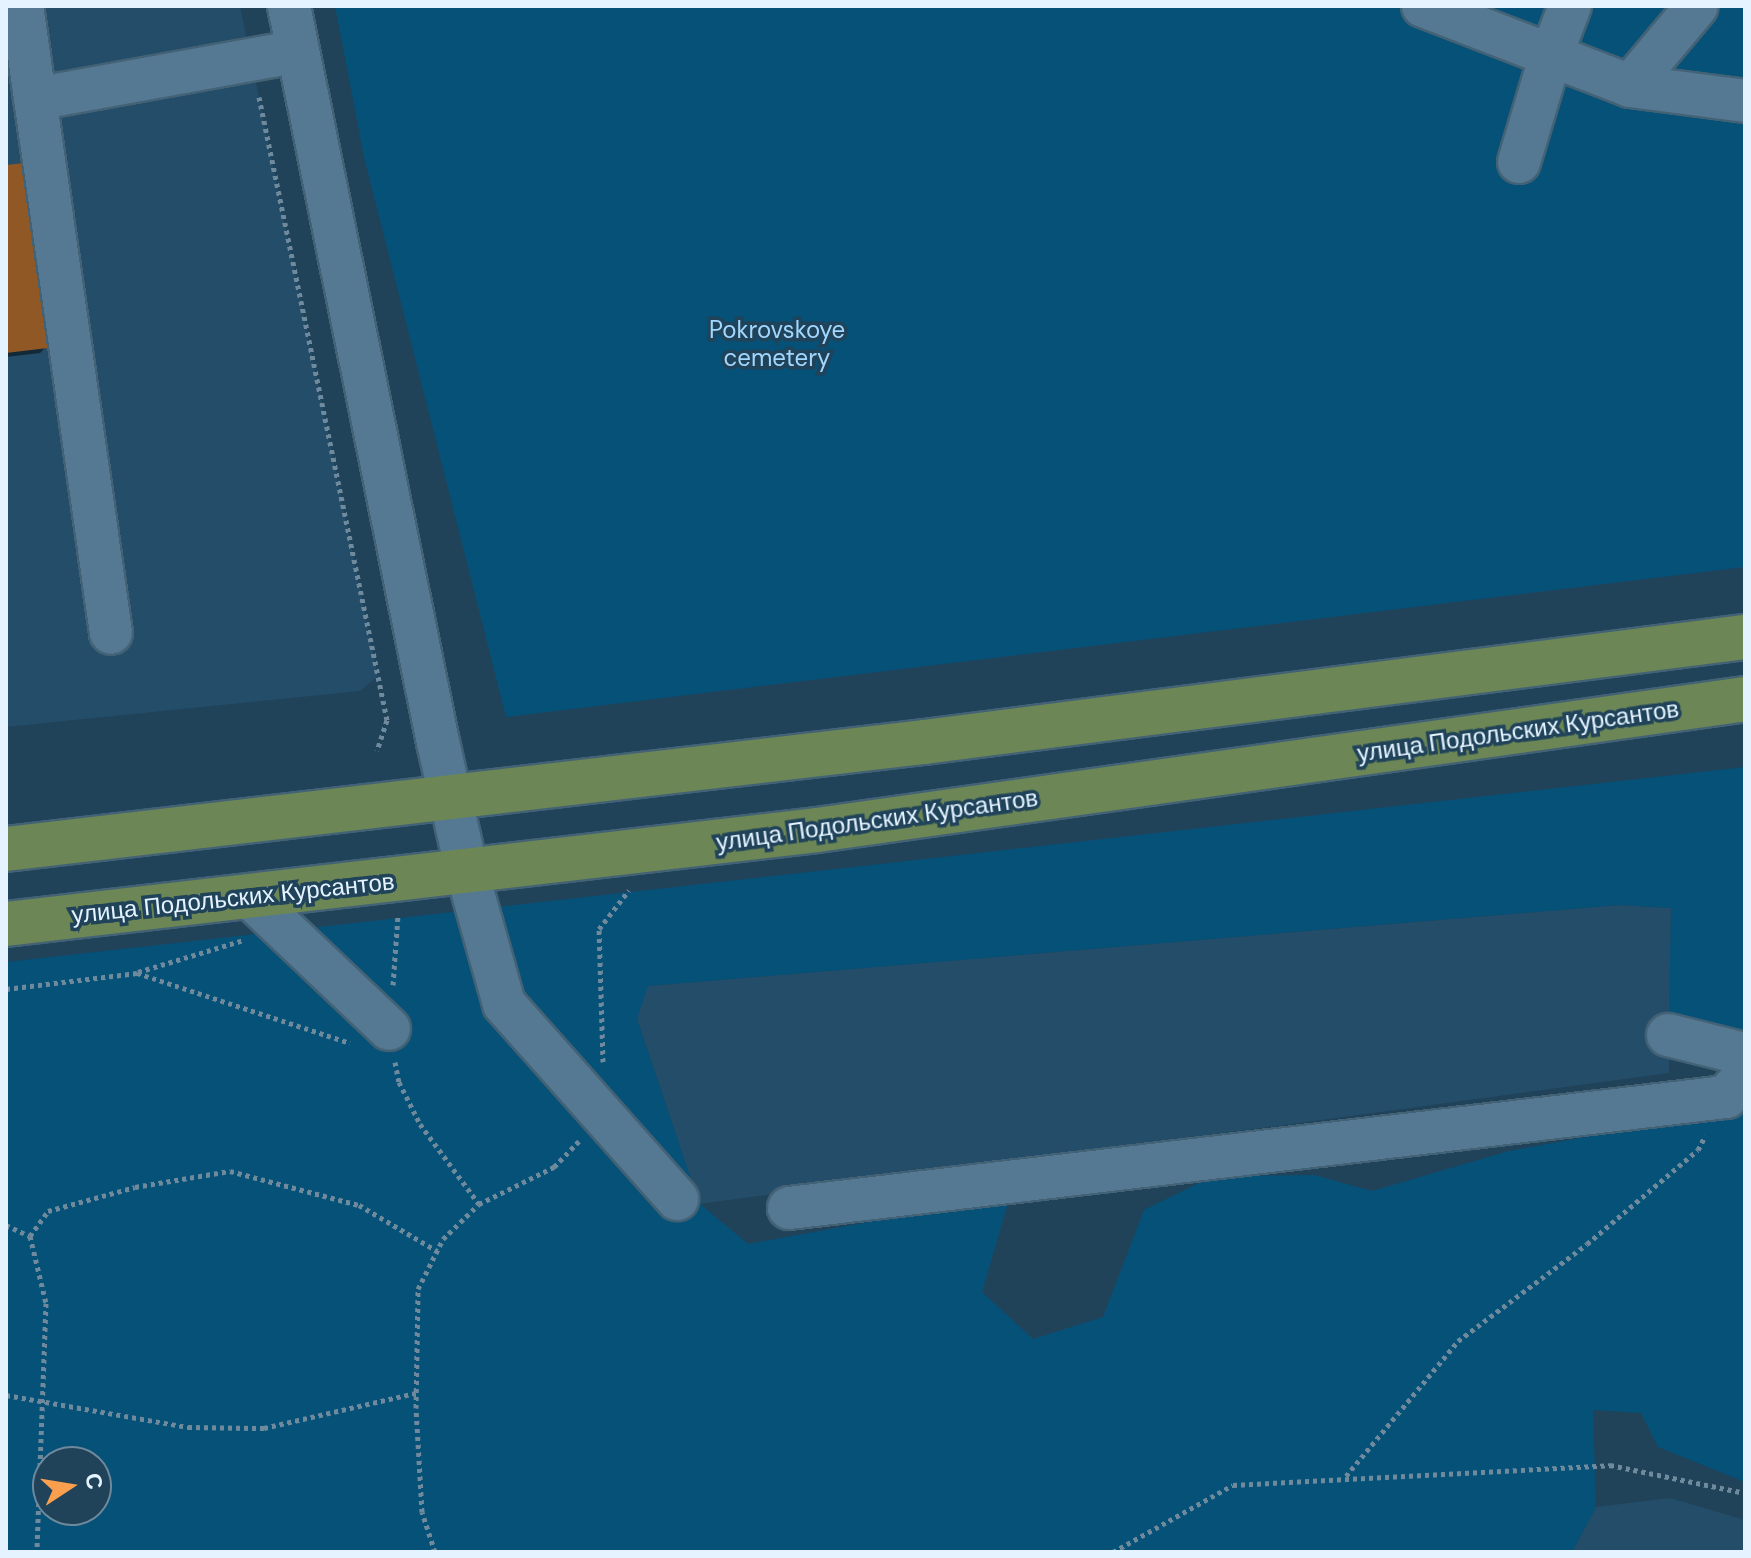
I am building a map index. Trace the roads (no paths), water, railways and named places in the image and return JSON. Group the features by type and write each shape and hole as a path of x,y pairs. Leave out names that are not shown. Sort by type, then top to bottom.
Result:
{"main road":[{"path":"6,849 924,742 1745,637"},
{"name":"улица Подольских Курсантов","path":"6,924 817,830 1745,699"}],"street":[{"path":"22,6 111,633"},
{"path":"289,6 450,795 467,872 504,1004 677,1199"},
{"path":"1423,6 1550,58 1630,86 1745,101"},
{"path":"1519,162 1550,58 1570,6"},
{"path":"1630,86 1697,6"},
{"path":"35,99 298,51"},
{"path":"249,896 389,1029"},
{"path":"1668,1035 1745,1054"},
{"path":"789,1208 1736,1086"}],"park label":[{"name":"Pokrovskoye cemetery","path":"777,344"}]}
